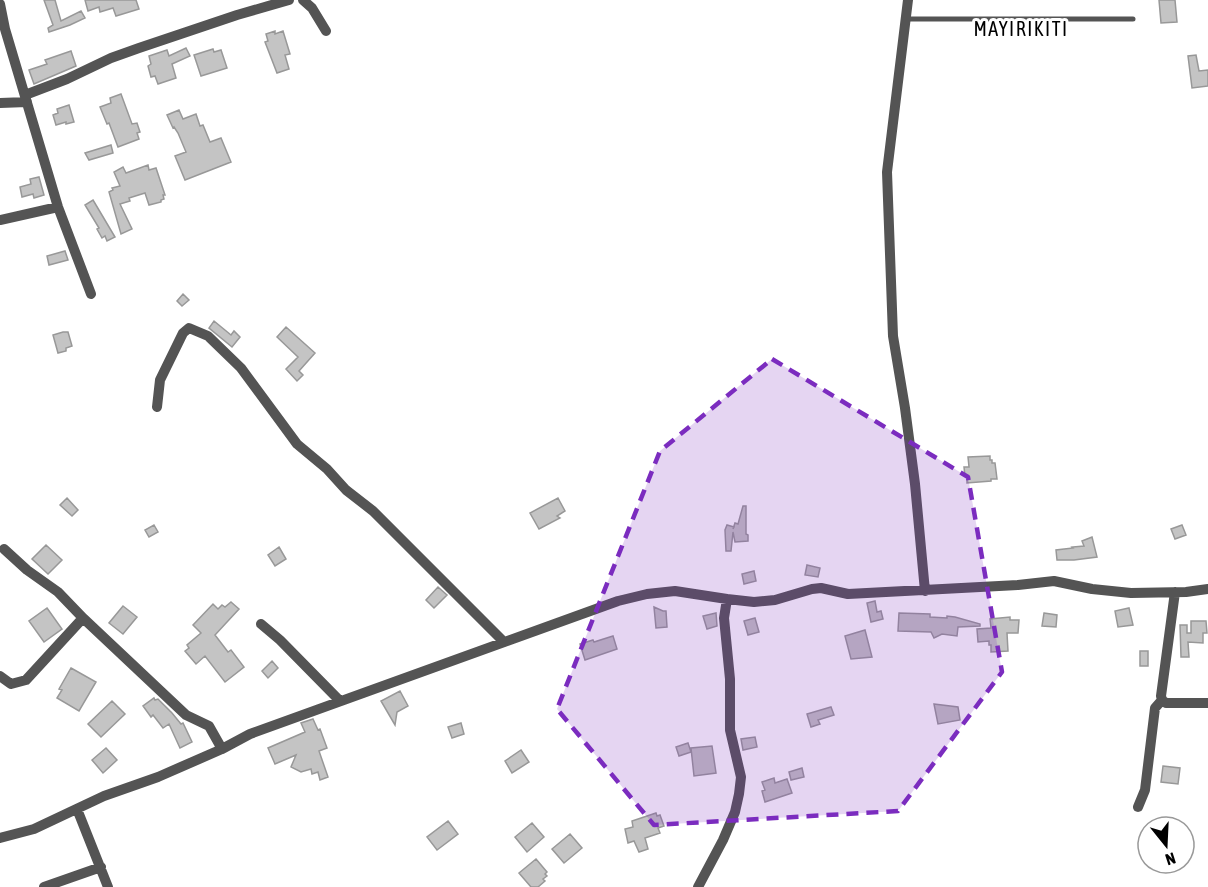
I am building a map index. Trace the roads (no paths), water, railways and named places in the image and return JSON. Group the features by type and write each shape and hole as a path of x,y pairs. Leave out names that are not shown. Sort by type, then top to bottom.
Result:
{"street":[{"path":"0,103 26,99 111,58 139,48 289,0"},
{"path":"303,0 312,8 326,31"},
{"path":"908,0 887,172 893,336 905,408 925,591"},
{"path":"0,4 4,29 58,207 91,294"},
{"path":"0,220 58,207"},
{"path":"157,407 160,380 183,333 189,328 208,336 241,368 297,444 327,469 346,490 373,511 504,642"},
{"path":"4,549 27,570 57,592 186,715 209,726 222,750"},
{"path":"0,838 34,829 104,796 158,777 222,750 250,734 340,700 618,601 647,594 675,591 754,602 821,588 848,594 925,591 1054,581 1092,589 1122,592 1175,592 1208,589"},
{"path":"1138,807 1145,790 1155,708 1162,700 1175,592"},
{"path":"698,887 723,840 740,794 741,777 730,730 731,697 724,618 727,599"},
{"path":"0,676 11,684 26,680 83,618"},
{"path":"261,624 340,700"},
{"path":"1162,700 1166,703 1208,703"},
{"path":"77,809 108,887"},
{"path":"44,887 101,867"}],"lane":[{"path":"906,20 1133,19"}],"district":[{"name":"MAYIRIKITI","path":"1021,28"}]}
